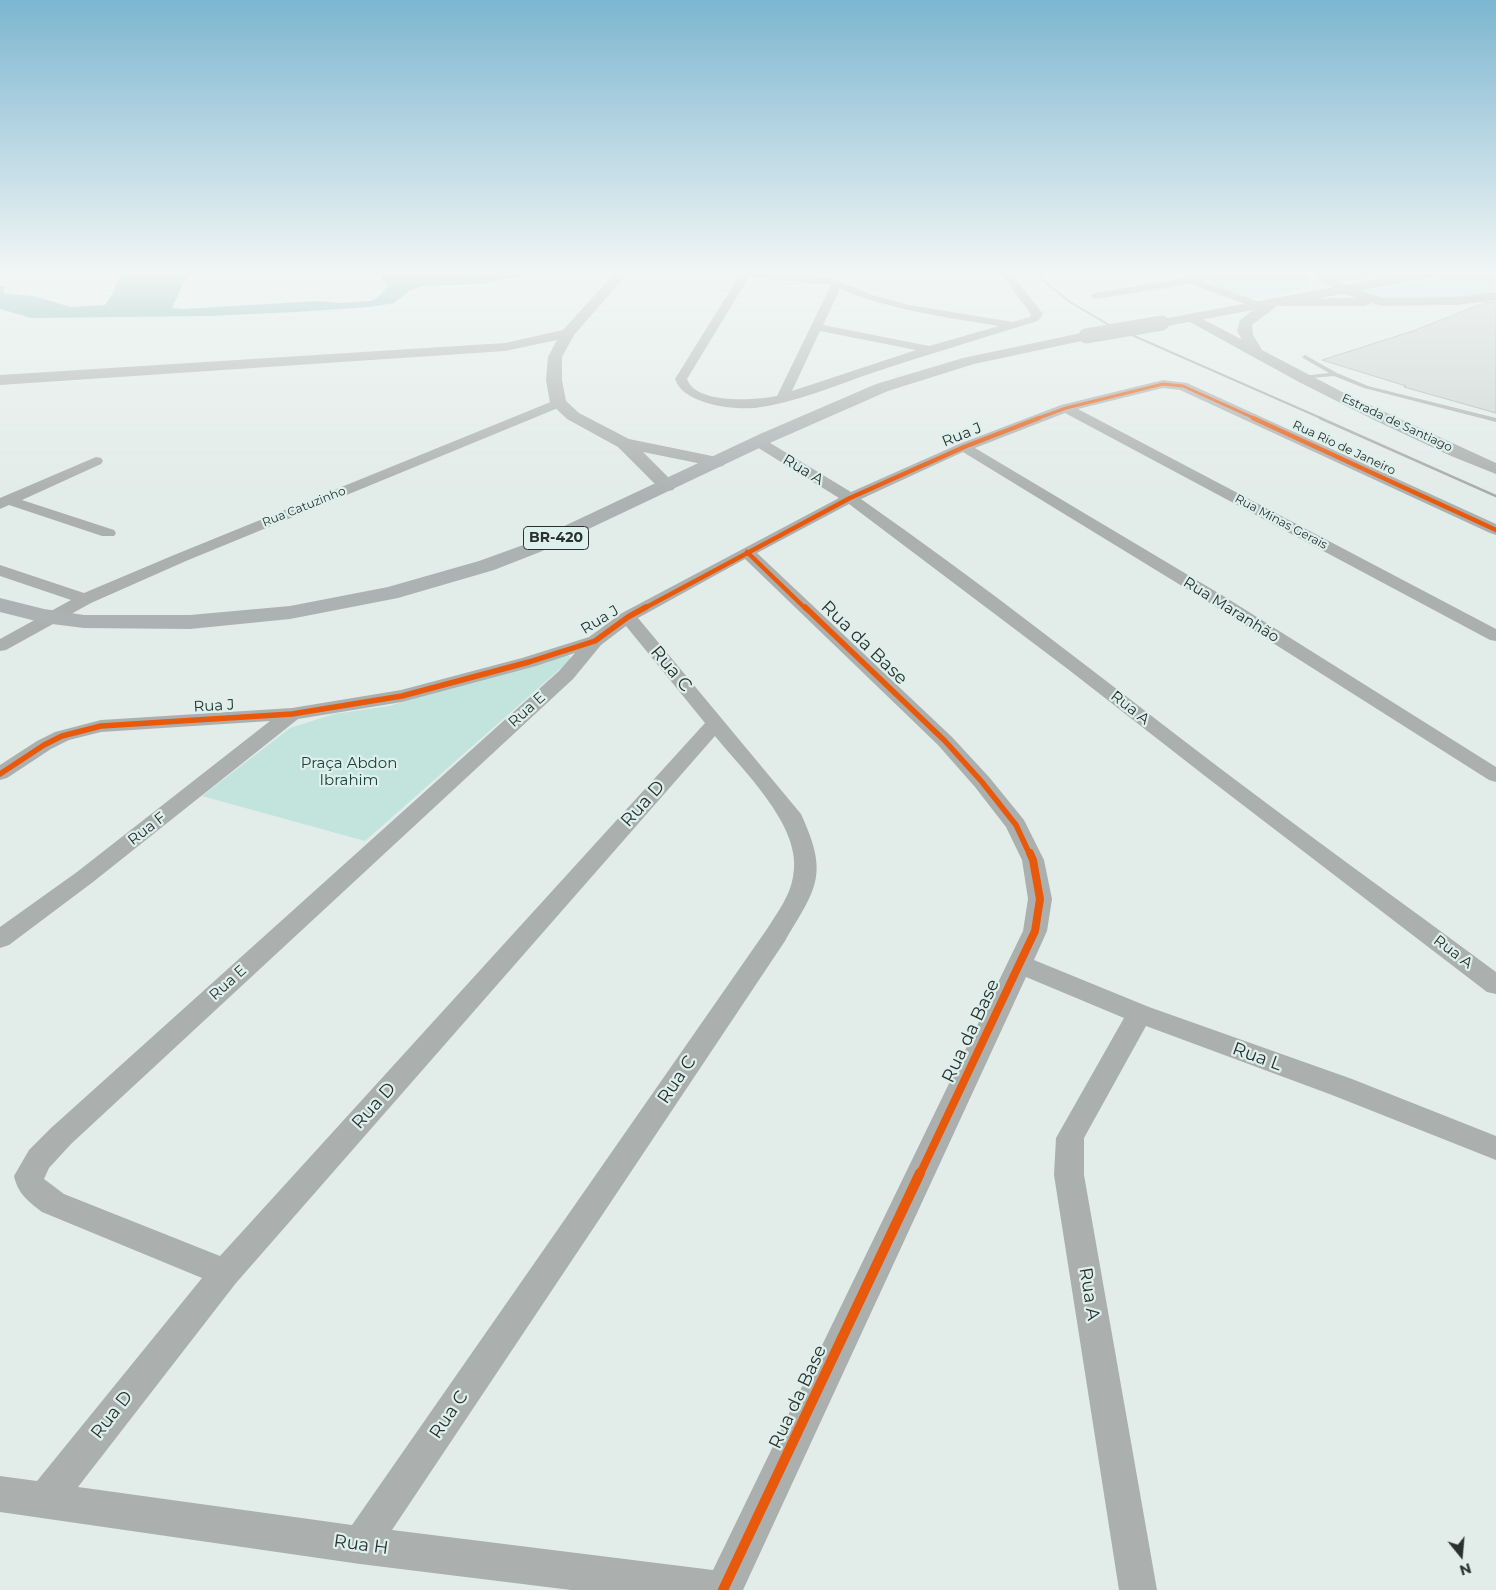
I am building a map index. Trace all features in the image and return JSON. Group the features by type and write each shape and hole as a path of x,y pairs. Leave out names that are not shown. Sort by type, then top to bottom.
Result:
{"main road":[{"name":"BR-420","path":"0,605 52,618 118,623 184,623 296,612 424,586 534,548 758,442 857,398 921,375 1030,347"},
{"path":"1252,347 1256,353"}],"street":[{"path":"0,380 502,347"},
{"path":"506,347 537,352 555,358"},
{"path":"560,347 555,358 554,380 558,404 573,416 624,443 717,462"},
{"path":"699,347 681,379 681,384 688,393 750,404 782,399 939,347"},
{"path":"782,399 806,347"},
{"path":"915,347 929,350"},
{"name":"Estrada de Santiago","path":"1246,347 1302,378 1496,469"},
{"name":"Rua J","path":"0,774 62,736 101,726 292,714 402,696 529,662 595,641 628,617 850,498 964,447 1066,408 1163,384 1183,386"},
{"name":"Rua Rio de Janeiro","path":"1183,386 1496,530"},
{"name":"Rua Catuzinho","path":"0,646 85,599 189,554 558,404"},
{"name":"Rua Minas Gerais","path":"1066,408 1496,636"},
{"name":"Rua A","path":"758,442 850,498 1013,618 1212,772 1496,985"},
{"path":"624,443 667,486"},
{"name":"Rua Maranhão","path":"964,447 1219,601 1496,776"},
{"path":"4,502 96,461"},
{"path":"4,502 108,533"},
{"name":"Rua da Base","path":"723,1590 1020,964 1035,931 1040,899 1033,860 1016,825 982,782 945,741 748,552"},
{"path":"0,570 85,599"},
{"name":"Rua C","path":"360,1545 776,935 800,894 807,863 801,838 790,814 628,617"},
{"name":"Rua E","path":"225,1273 52,1203 32,1186 29,1176 39,1159 61,1136 566,676 595,641"},
{"name":"Rua F","path":"0,939 85,878 292,714"},
{"name":"Rua D","path":"44,1501 225,1273 716,723"},
{"name":"Rua L","path":"1020,964 1140,1014 1342,1087 1496,1148"},
{"name":"Rua A","path":"1138,1590 1069,1175 1070,1138 1140,1014"},
{"name":"Rua H","path":"0,1494 360,1545 723,1590"}],"lane":[{"path":"1305,357 1335,374 1388,394 1496,420"},
{"path":"1302,378 1335,374"}],"green space":[{"name":"Praça Abdon Ibrahim","path":"565,655 570,656 570,660 365,841 202,796 290,728 334,714 389,706"}],"building":[{"path":"1362,347 1496,347 1496,413 1404,387 1406,386 1322,360"}],"railway":[{"path":"1160,347 1323,419"},
{"path":"1320,418 1496,496"}],"cycle path":[{"path":"0,774 44,745 62,736 101,726 292,714 402,696 529,662 595,641 628,617 850,498 964,447 1066,408 1163,384 1183,386 1496,530"},
{"path":"723,1590 1035,931 1040,899 1033,860 1016,825 982,782 945,741 747,552"}]}
